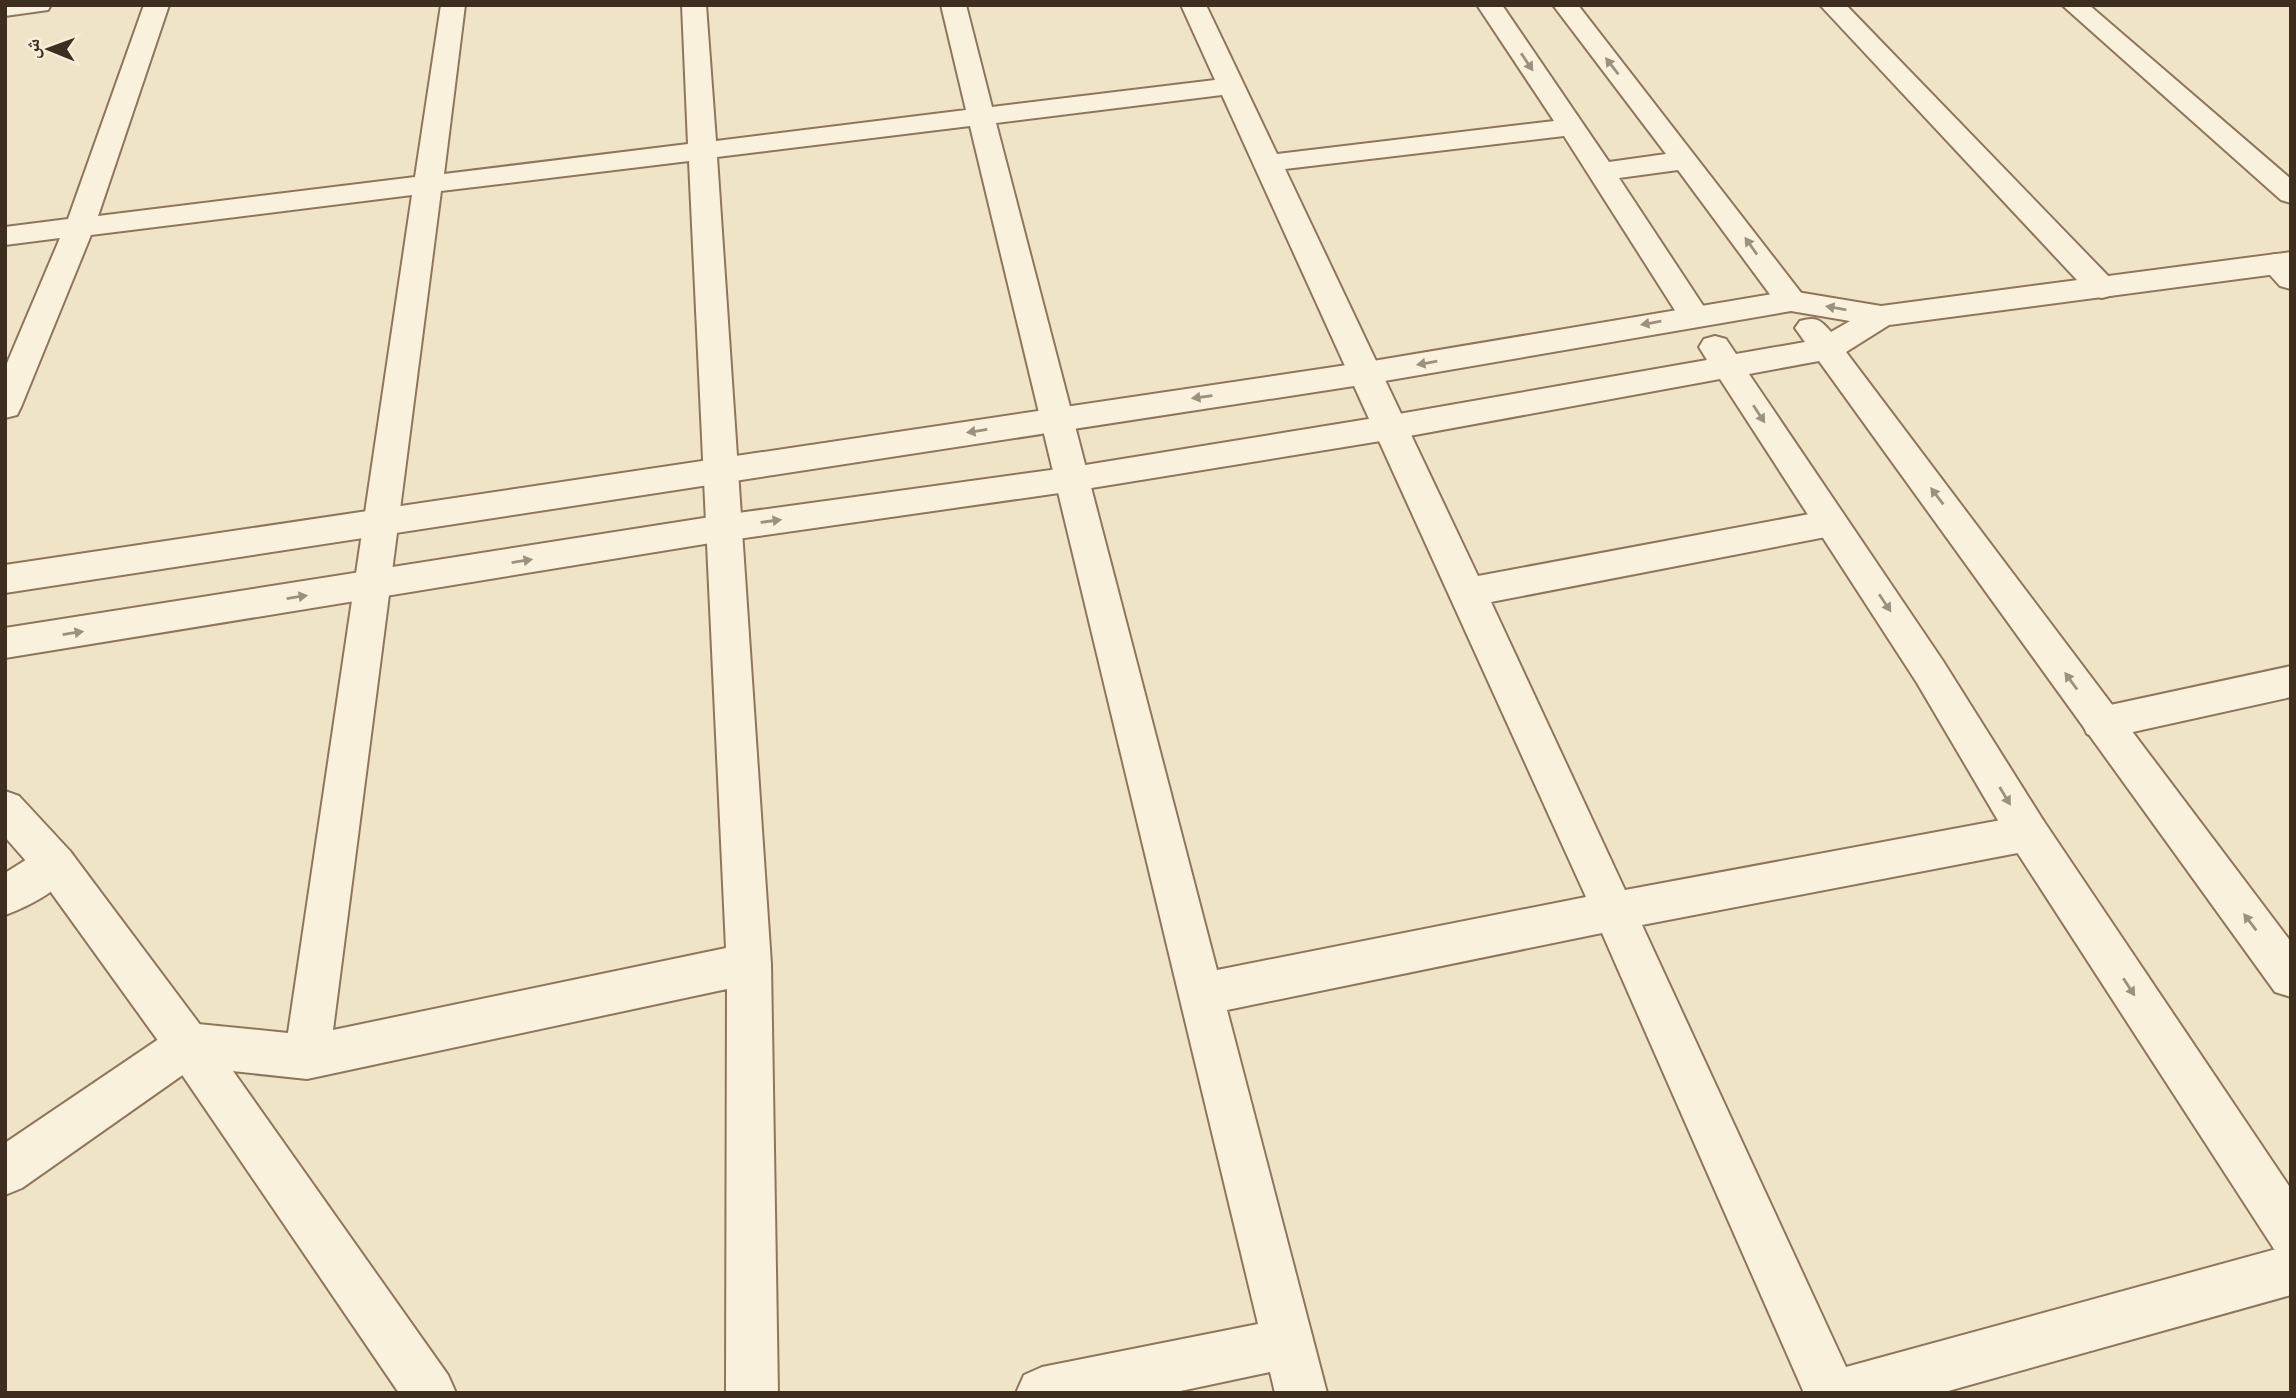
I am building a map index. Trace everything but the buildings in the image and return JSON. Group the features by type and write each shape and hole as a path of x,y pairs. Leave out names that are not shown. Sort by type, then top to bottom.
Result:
{"street":[{"path":"5,9 39,5"},
{"path":"5,407 79,228 157,5"},
{"path":"306,1057 453,5"},
{"path":"694,5 749,964 752,1393"},
{"path":"953,5 1301,1393"},
{"path":"1193,5 1469,592 1831,1393"},
{"path":"1489,5 1930,672 2028,833 2291,1232"},
{"path":"1832,5 2102,288"},
{"path":"2074,5 2291,194"},
{"path":"1569,6 1827,349 2291,977"},
{"path":"5,236 1231,86"},
{"path":"1268,163 1572,127"},
{"path":"1601,172 1686,160"},
{"path":"5,579 1367,373 1791,301 1881,316 2286,268"},
{"path":"5,643 723,528 1073,479 1393,427 1827,349 1881,316"},
{"path":"1469,592 1831,523"},
{"path":"2101,723 2291,681"},
{"path":"5,808 55,864 188,1045 430,1393"},
{"path":"1202,994 1615,911 2028,833"},
{"path":"5,896 55,864"},
{"path":"5,1171 188,1045 306,1057 749,964"},
{"path":"1847,1393 2291,1270"},
{"path":"1042,1393 1289,1343"}]}
